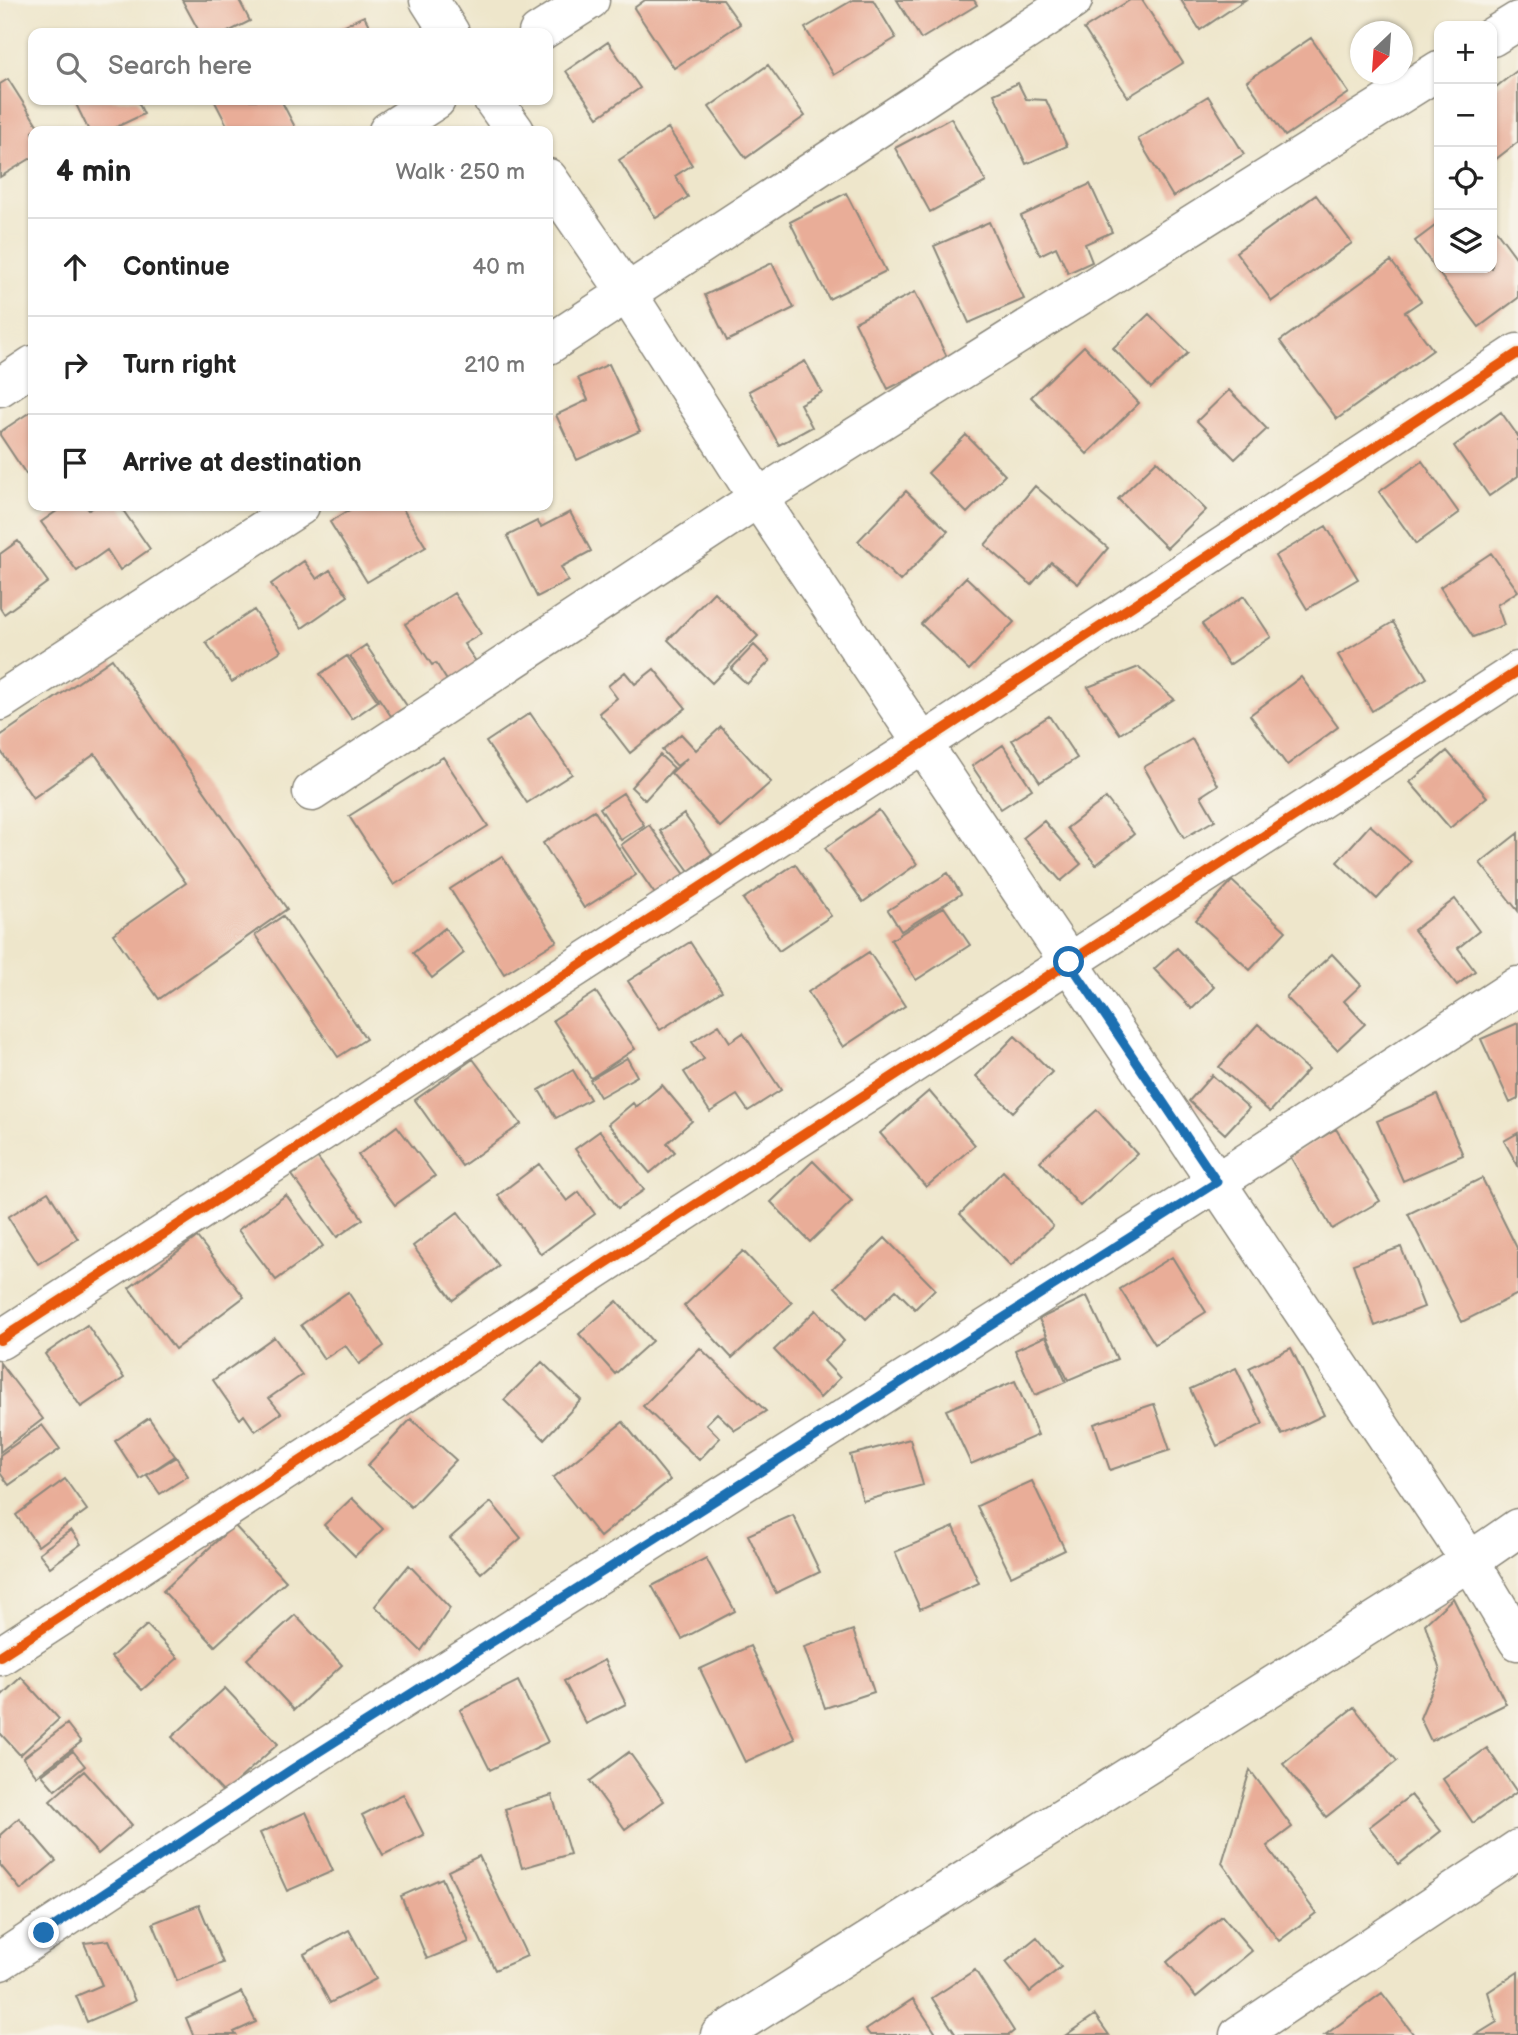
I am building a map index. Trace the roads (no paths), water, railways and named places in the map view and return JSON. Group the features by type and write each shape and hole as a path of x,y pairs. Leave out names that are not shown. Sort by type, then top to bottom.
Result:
{"street":[{"path":"429,0 447,28"},
{"path":"546,28 590,0"},
{"path":"553,342 1073,0"},
{"path":"1497,34 1518,21"},
{"path":"312,792 758,498 1434,73"},
{"path":"396,126 428,105"},
{"path":"497,105 511,126"},
{"path":"553,185 627,293 758,498 1470,1561 1518,1642"},
{"path":"0,1340 923,743 1518,353"},
{"path":"0,387 28,368"},
{"path":"0,701 292,511"},
{"path":"0,1656 1518,671"},
{"path":"0,1961 304,1762 1217,1182 1518,986"},
{"path":"720,2035 1470,1561 1518,1528"},
{"path":"1238,2035 1518,1849"}]}
